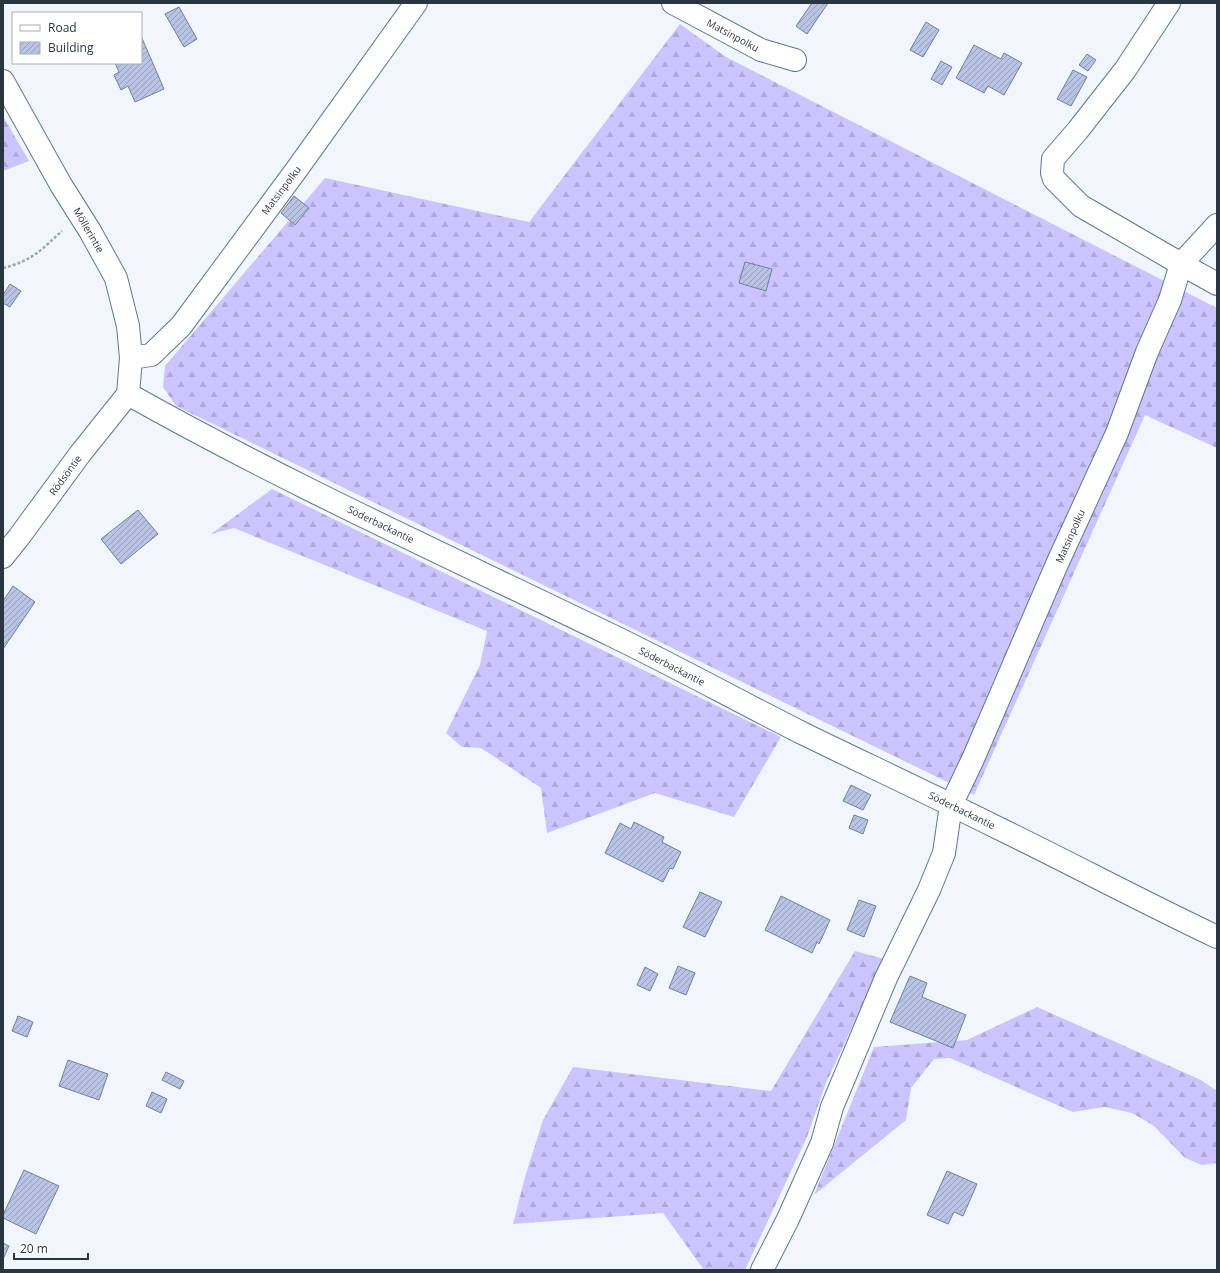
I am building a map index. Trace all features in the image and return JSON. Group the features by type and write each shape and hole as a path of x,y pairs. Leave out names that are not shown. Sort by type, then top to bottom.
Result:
{"street":[{"name":"Matsinpolku","path":"131,358 151,355 181,326 416,3"},
{"name":"Matsinpolku","path":"673,3 760,50 795,60"},
{"path":"1169,3 1125,70 1053,159 1052,174 1054,179 1081,206 1217,284"},
{"name":"Möllerintie","path":"3,81 61,185 90,231 116,278 128,326 131,358 128,394"},
{"path":"1181,264 1217,224"},
{"name":"Matsinpolku","path":"762,1270 788,1219 822,1143 832,1107 886,978 929,890 944,853 951,805 974,759 1057,564 1117,433 1147,352 1170,300 1181,264"},
{"name":"Söderbackantie","path":"128,394 191,429 246,457 440,553 617,638 804,734 875,767 1217,937"},
{"name":"Rödsöntie","path":"3,557 80,454 128,394"}],"path":[{"path":"3,268 19,264 37,254 79,213"}],"green space":[{"path":"680,24 726,57 1217,308 1217,448 1145,415 974,795 176,406 163,387 165,366 325,178 529,222"},
{"path":"3,116 29,161 3,171"},
{"path":"272,489 781,737 734,817 655,793 547,833 541,788 481,748 462,747 446,733 480,665 487,631 234,528 211,534"},
{"path":"855,951 884,959 826,1083 807,1137 745,1270 704,1270 663,1213 513,1224 525,1177 543,1120 573,1067 771,1091"},
{"path":"1037,1007 1201,1080 1217,1091 1217,1163 1202,1165 1185,1158 1154,1126 1132,1113 1105,1107 1073,1112 950,1058 934,1059 911,1088 906,1120 814,1195 874,1047 967,1040"}],"building":[{"path":"812,3 828,3 807,34 796,26"},
{"path":"179,7 197,39 184,47 165,14"},
{"path":"926,22 939,30 923,57 910,50"},
{"path":"142,38 164,89 135,102 128,86 121,90 114,75 119,72 115,64 142,64"},
{"path":"974,45 1001,59 1004,53 1022,63 1004,95 988,86 984,93 956,78"},
{"path":"1087,54 1096,60 1088,71 1079,65"},
{"path":"941,61 952,67 942,85 931,79"},
{"path":"1073,70 1087,77 1071,106 1057,99"},
{"path":"294,196 309,208 295,225 281,213"},
{"path":"745,262 772,269 766,291 739,283"},
{"path":"10,284 21,291 10,307 3,303 3,295"},
{"path":"138,510 158,534 121,564 101,539"},
{"path":"13,586 35,602 3,649 3,601"},
{"path":"851,785 871,795 863,810 843,801"},
{"path":"854,815 868,820 863,834 849,828"},
{"path":"634,822 664,837 662,842 681,852 673,869 670,868 663,882 605,853 620,823 631,829"},
{"path":"700,892 722,902 705,937 683,927"},
{"path":"781,896 830,920 819,944 817,942 812,953 765,930"},
{"path":"859,900 876,906 864,937 847,930"},
{"path":"678,966 695,973 686,995 669,988"},
{"path":"645,967 658,974 650,991 637,985"},
{"path":"910,976 927,983 922,997 966,1015 953,1048 890,1022"},
{"path":"18,1016 33,1022 27,1037 12,1031"},
{"path":"68,1060 108,1074 99,1100 59,1086"},
{"path":"166,1072 184,1081 180,1089 162,1080"},
{"path":"152,1092 167,1099 161,1113 146,1106"},
{"path":"24,1170 59,1186 36,1234 3,1218 3,1215"},
{"path":"947,1171 977,1184 963,1216 954,1212 948,1224 927,1215"},
{"path":"3,1243 9,1246 3,1259"}]}
